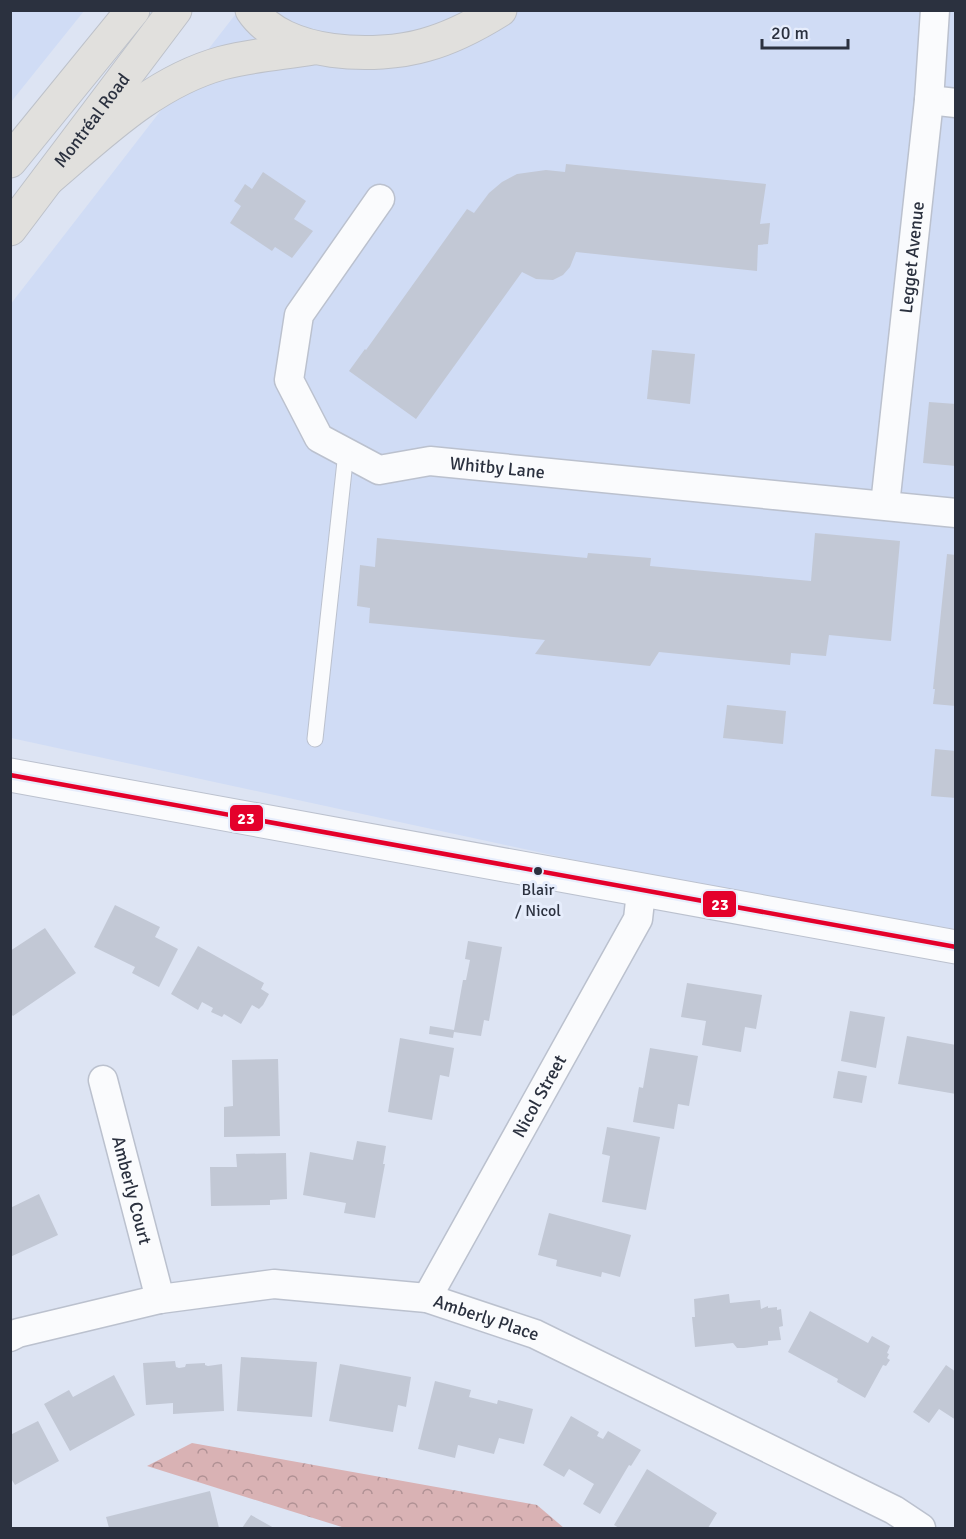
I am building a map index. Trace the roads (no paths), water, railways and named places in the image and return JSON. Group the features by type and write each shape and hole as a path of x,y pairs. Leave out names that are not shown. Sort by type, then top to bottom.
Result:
{"main road":[{"name":"Montréal Road","path":"10,161 133,10"},
{"name":"Montréal Road","path":"10,229 175,10"},
{"path":"252,10 257,17 285,37 313,48"},
{"path":"48,179 121,116 142,101 173,82 223,63 313,48 362,52 402,50 447,38 500,10"}],"street":[{"name":"Legget Avenue","path":"885,505 942,102 935,10"},
{"name":"Whitby Lane","path":"380,199 299,315 289,380 319,438 379,470 430,461 956,513"},
{"path":"16,775 641,892 956,947"},
{"name":"Nicol Street","path":"427,1298 638,919 641,892"},
{"name":"Amberly Court","path":"103,1080 160,1299"},
{"name":"Amberly Place","path":"10,1337 18,1333 160,1299 274,1284 427,1298 535,1334 894,1510 921,1528"}],"lane":[{"path":"315,739 346,452"}],"place":[{"name":"Blair / Nicol","path":"538,871"}]}
